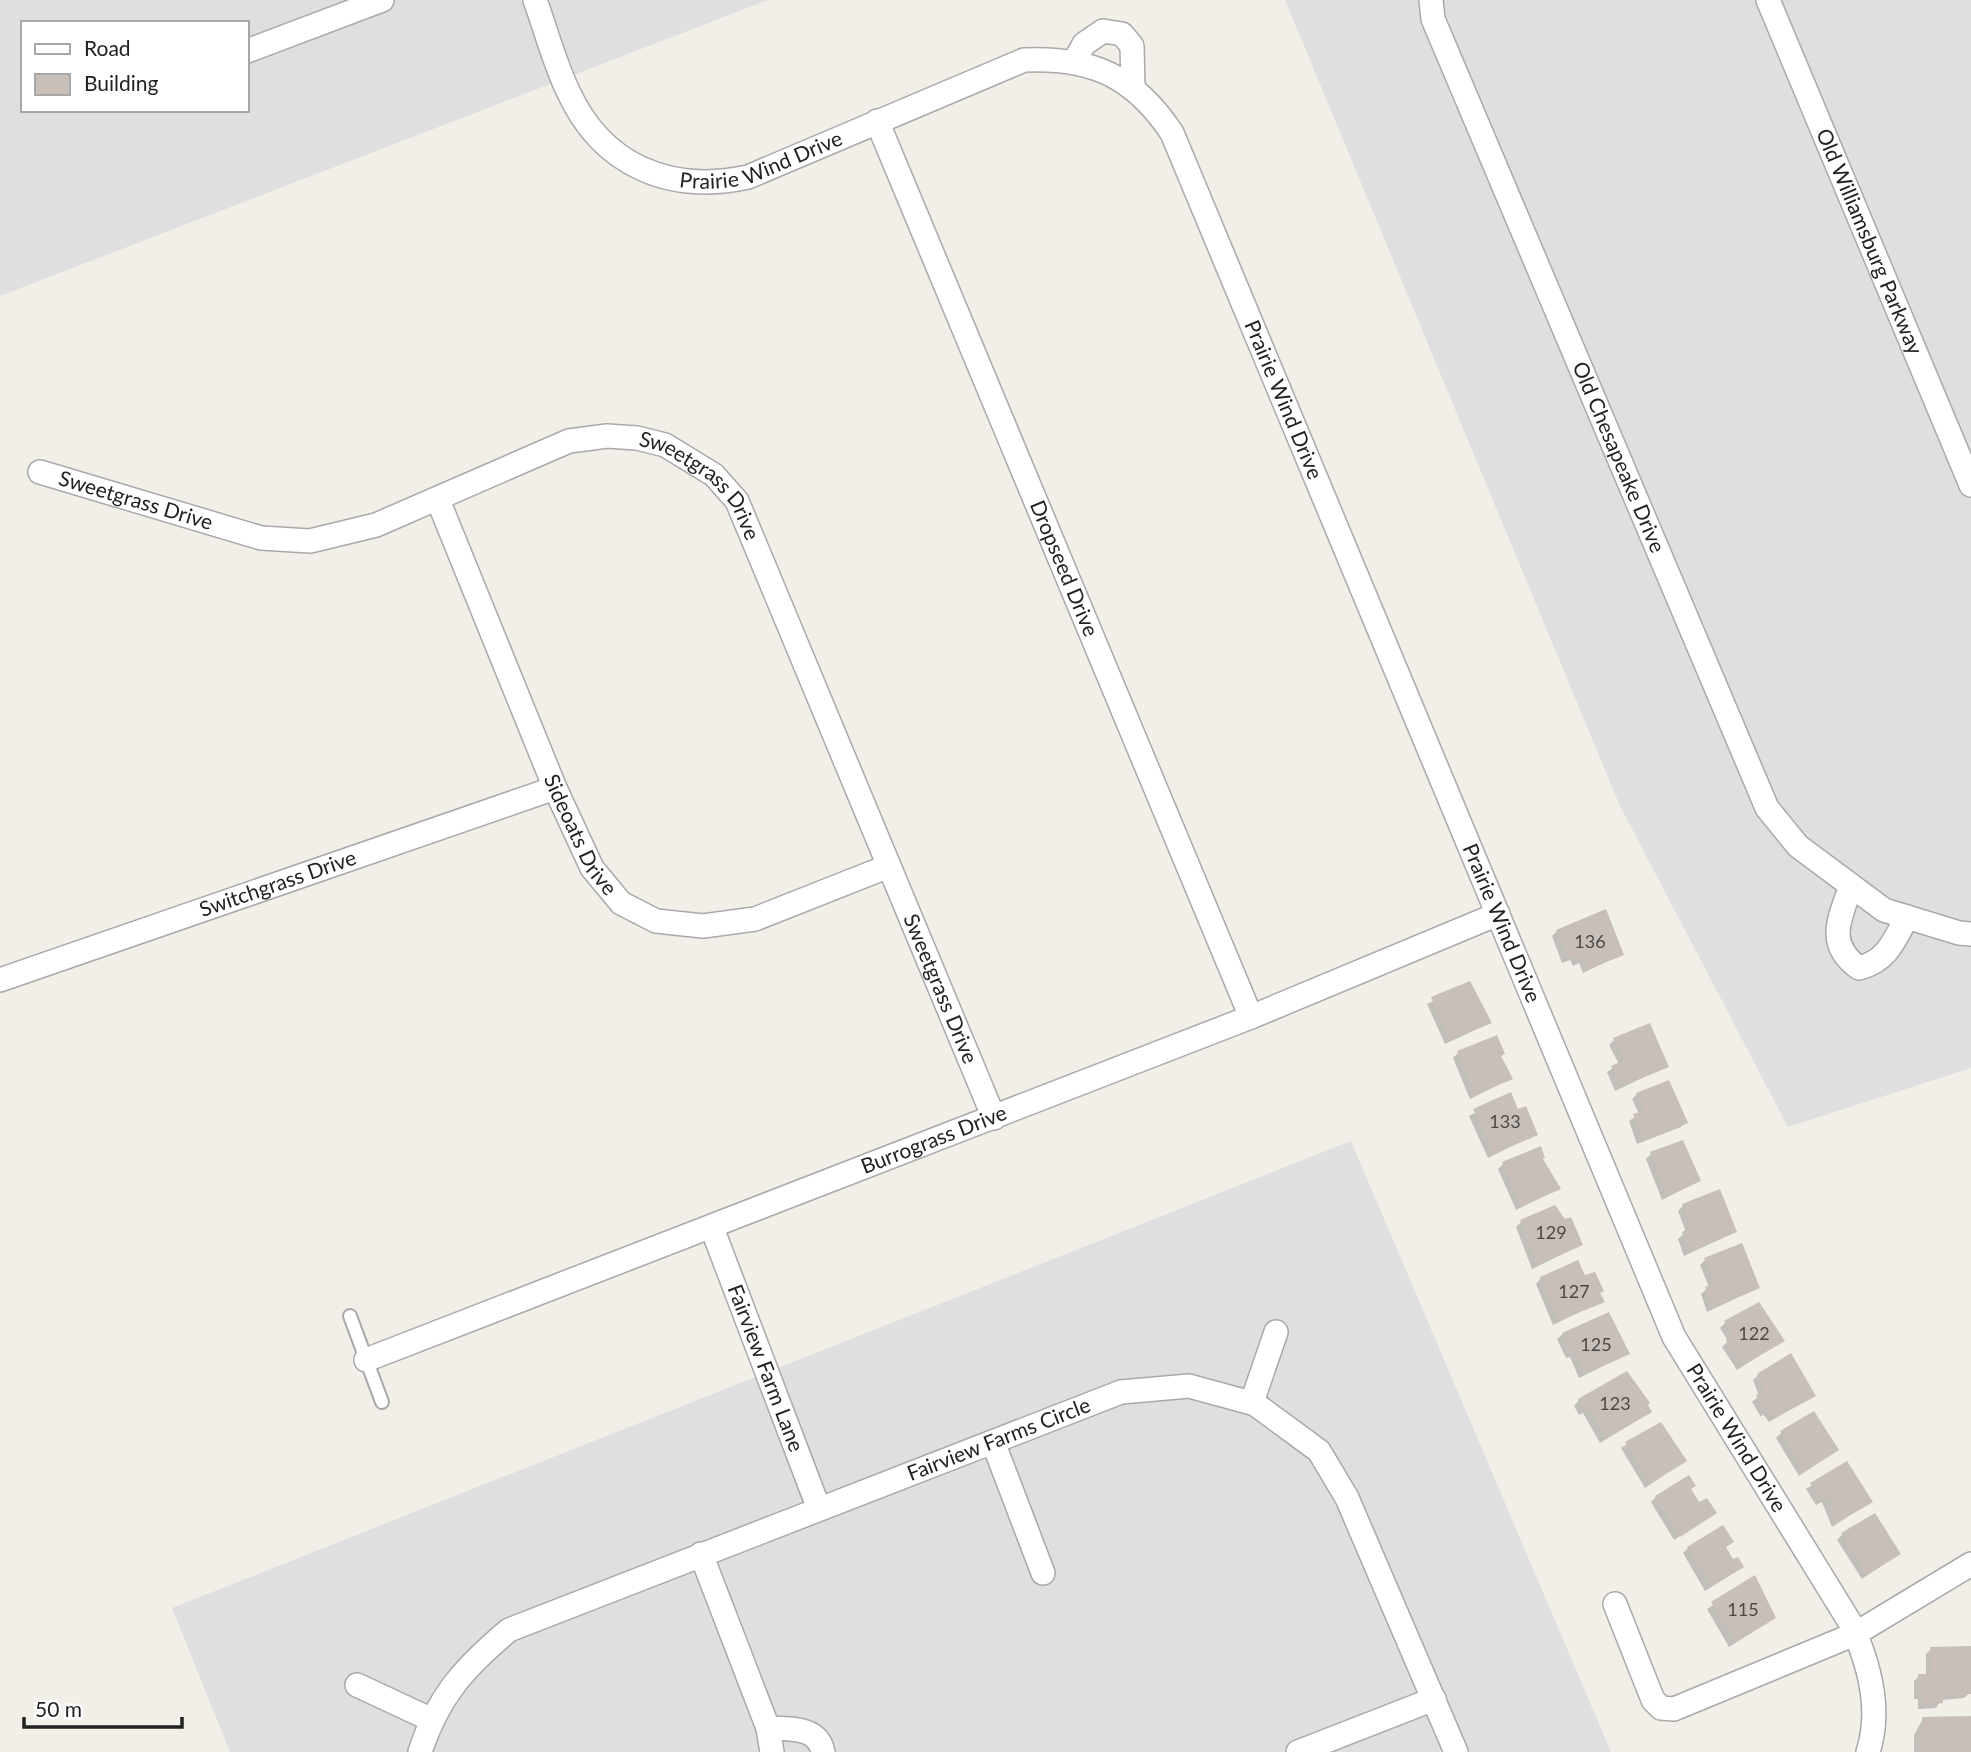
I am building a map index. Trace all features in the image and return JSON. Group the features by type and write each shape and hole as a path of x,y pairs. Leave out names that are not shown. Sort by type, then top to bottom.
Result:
{"street":[{"path":"248,51 382,0"},
{"name":"Prairie Wind Drive","path":"535,0 568,91 586,123 609,148 641,169 682,182 715,184 748,177 1024,60 1074,62 1102,70 1133,87 1158,111 1172,133 1674,1337 1867,1658 1873,1693 1873,1739 1868,1752"},
{"name":"Old Chesapeake Drive","path":"1431,0 1433,19 1745,761 1768,808 1798,846 1884,910 1971,934"},
{"name":"Old Williamsburg Parkway","path":"1768,0 1971,485"},
{"path":"1074,62 1084,44 1103,31 1122,34 1132,46 1133,87"},
{"name":"Dropseed Drive","path":"877,121 1251,1017"},
{"name":"Sweetgrass Drive","path":"40,471 261,538 310,541 355,532 438,500 569,441 607,436 637,438 665,445 714,475 737,501 994,1118"},
{"name":"Sideoats Drive","path":"438,500 555,788 592,868 621,903 656,921 703,926 755,919 889,866"},
{"name":"Switchgrass Drive","path":"0,980 555,788"},
{"path":"1851,886 1837,936 1841,951 1859,968 1874,964 1886,956 1907,917"},
{"name":"Burrograss Drive","path":"366,1360 1251,1017 1498,914"},
{"name":"Fairview Farm Lane","path":"712,1228 819,1509"},
{"path":"1252,1402 1276,1332"},
{"name":"Fairview Farms Circle","path":"420,1752 440,1701 476,1658 509,1630 1121,1392 1189,1386 1252,1402 1319,1451 1347,1498 1456,1752"},
{"path":"993,1442 1043,1573"},
{"path":"701,1554 768,1728 772,1752"},
{"path":"1615,1604 1653,1700 1661,1709 1674,1709 1855,1634 1971,1564"},
{"path":"357,1685 432,1720"},
{"path":"1298,1752 1434,1699"},
{"path":"768,1728 808,1732 817,1738 823,1752"}],"lane":[{"path":"350,1316 382,1402"}],"shaded area":[{"path":"0,0 768,0 0,296"},
{"path":"1285,0 1971,0 1971,1068 1788,1127 1620,806"},
{"path":"1351,1141 1611,1752 230,1752 172,1608"}],"building":[{"path":"1606,909 1624,955 1589,969 1584,959 1578,962 1575,956 1568,959 1556,930"},
{"path":"1470,981 1492,1023 1450,1040 1431,997"},
{"path":"1650,1023 1669,1067 1620,1087 1611,1066 1624,1060 1613,1038"},
{"path":"1497,1035 1505,1054 1501,1056 1513,1079 1475,1095 1457,1051"},
{"path":"1669,1080 1688,1123 1643,1140 1633,1114 1644,1111 1636,1093"},
{"path":"1511,1092 1518,1109 1526,1106 1538,1135 1493,1154 1473,1109"},
{"path":"1683,1140 1701,1181 1667,1196 1650,1152"},
{"path":"1541,1146 1545,1158 1543,1159 1561,1189 1521,1206 1502,1162"},
{"path":"1720,1189 1737,1232 1690,1252 1682,1232 1691,1228 1682,1204"},
{"path":"1555,1205 1565,1219 1571,1217 1583,1245 1537,1265 1520,1220"},
{"path":"1742,1243 1760,1288 1712,1308 1705,1287 1715,1283 1704,1258"},
{"path":"1578,1260 1585,1275 1595,1272 1604,1291 1600,1293 1605,1302 1558,1321 1540,1277"},
{"path":"1759,1302 1785,1341 1742,1366 1726,1340 1733,1336 1724,1321"},
{"path":"1609,1312 1630,1354 1584,1374 1576,1353 1571,1354 1562,1333"},
{"path":"1791,1353 1816,1396 1775,1418 1769,1411 1766,1413 1756,1395 1764,1391 1757,1374"},
{"path":"1627,1371 1650,1403 1648,1405 1652,1412 1606,1439 1589,1409 1585,1411 1578,1399"},
{"path":"1814,1411 1839,1450 1804,1472 1780,1431"},
{"path":"1661,1422 1687,1461 1650,1484 1625,1442"},
{"path":"1847,1461 1873,1502 1837,1523 1829,1507 1832,1505 1828,1498 1822,1501 1810,1483"},
{"path":"1689,1475 1696,1486 1691,1489 1699,1502 1707,1498 1717,1513 1680,1537 1655,1496"},
{"path":"1875,1513 1901,1554 1867,1575 1841,1533"},
{"path":"1723,1525 1734,1542 1726,1547 1733,1559 1738,1557 1744,1567 1711,1587 1687,1547"},
{"path":"1755,1575 1776,1618 1735,1643 1711,1602"},
{"path":"1971,1646 1971,1694 1943,1696 1943,1703 1922,1705 1922,1695 1918,1694 1918,1674 1931,1674 1930,1647"},
{"path":"1971,1716 1971,1752 1919,1752 1918,1728 1923,1728 1922,1717"}]}
